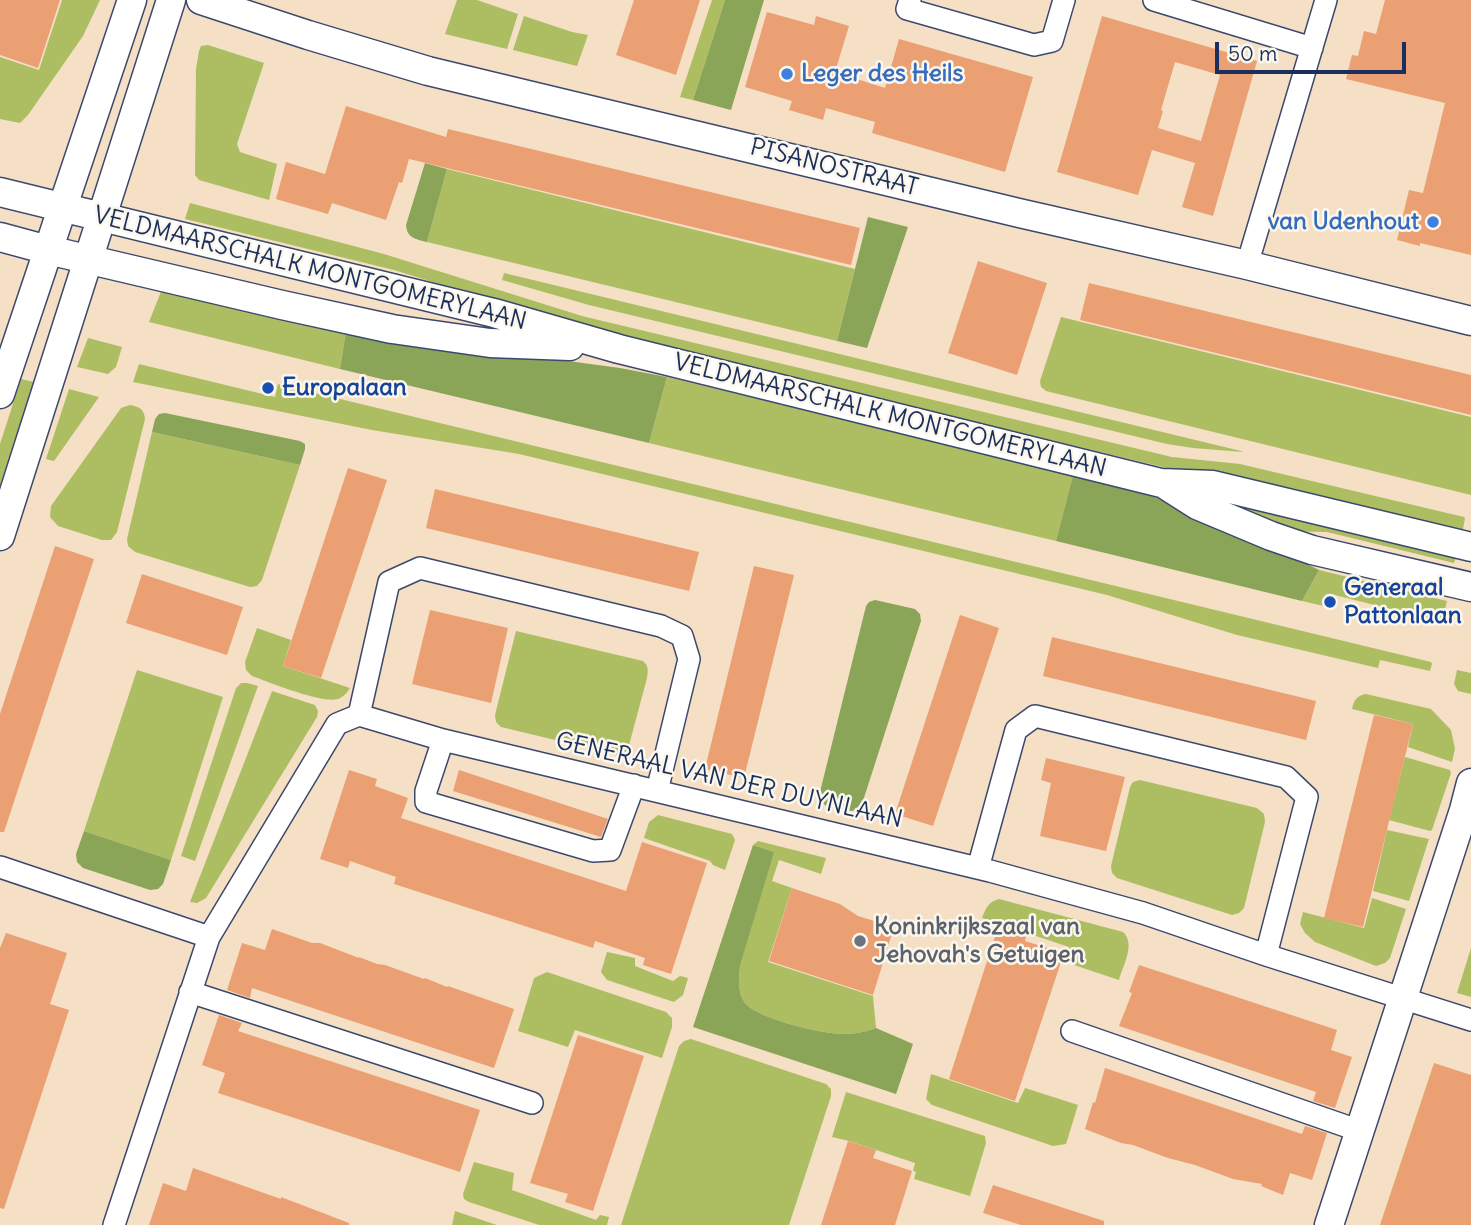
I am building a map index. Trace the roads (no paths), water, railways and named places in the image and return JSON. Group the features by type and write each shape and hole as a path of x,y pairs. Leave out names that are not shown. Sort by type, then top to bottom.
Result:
{"main road":[{"path":"0,394 132,0"},
{"path":"0,536 171,0"},
{"name":"PISANOSTRAAT","path":"201,0 428,71 1247,265 1471,321"},
{"name":"VELDMAARSCHALK MONTGOMERYLAAN","path":"0,192 481,310 619,349 1161,483 1213,485 1471,547"},
{"name":"VELDMAARSCHALK MONTGOMERYLAAN","path":"0,237 282,305 392,328 490,343 619,349"},
{"name":"VELDMAARSCHALK MONTGOMERYLAAN","path":"1161,483 1197,505 1312,550 1471,587"},
{"path":"1329,1225 1468,804 1471,783"}],"street":[{"path":"910,0 907,9 1034,45 1052,41 1064,0"},
{"path":"1154,0 1312,48"},
{"path":"1247,265 1326,0"},
{"path":"114,1225 209,937 337,724 359,715 389,582 420,568 661,626 682,636 689,659 657,791"},
{"name":"GENERAAL VAN DER DUYNLAAN","path":"359,715 443,740 978,868 1143,913 1471,1020"},
{"path":"978,868 1016,730 1035,716 1286,776 1307,797 1266,955"},
{"path":"443,740 426,791 426,802 593,851 610,850 634,785"},
{"path":"0,867 209,937"},
{"path":"190,992 531,1104"},
{"path":"1072,1031 1360,1131"}],"place":[{"name":"Leger des Heils","path":"787,74"},
{"name":"van Udenhout","path":"1433,222"},
{"name":"Europalaan","path":"268,388"},
{"name":"Generaal Pattonlaan","path":"1330,602"},
{"name":"Koninkrijkszaal van Jehovah's Getuigen","path":"860,941"}]}
